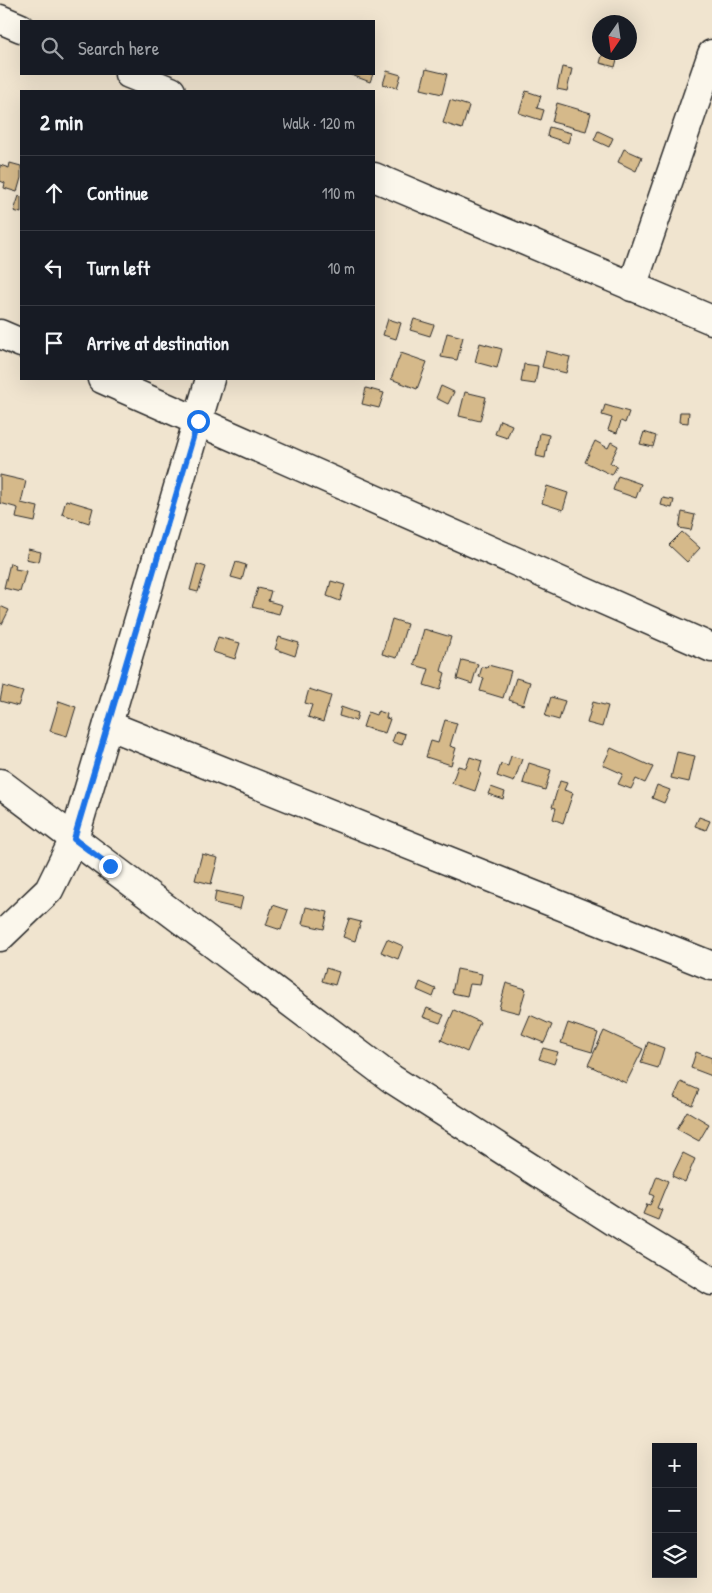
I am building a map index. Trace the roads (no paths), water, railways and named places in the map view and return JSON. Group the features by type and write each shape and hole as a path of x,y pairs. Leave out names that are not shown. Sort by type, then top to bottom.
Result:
{"street":[{"path":"0,19 20,28"},
{"path":"632,287 712,54"},
{"path":"131,75 169,90"},
{"path":"375,177 712,320"},
{"path":"0,334 20,343"},
{"path":"104,380 712,648"},
{"path":"0,937 50,890 74,839 210,380"},
{"path":"108,725 712,966"},
{"path":"0,783 392,1079 626,1229 712,1281"}]}
